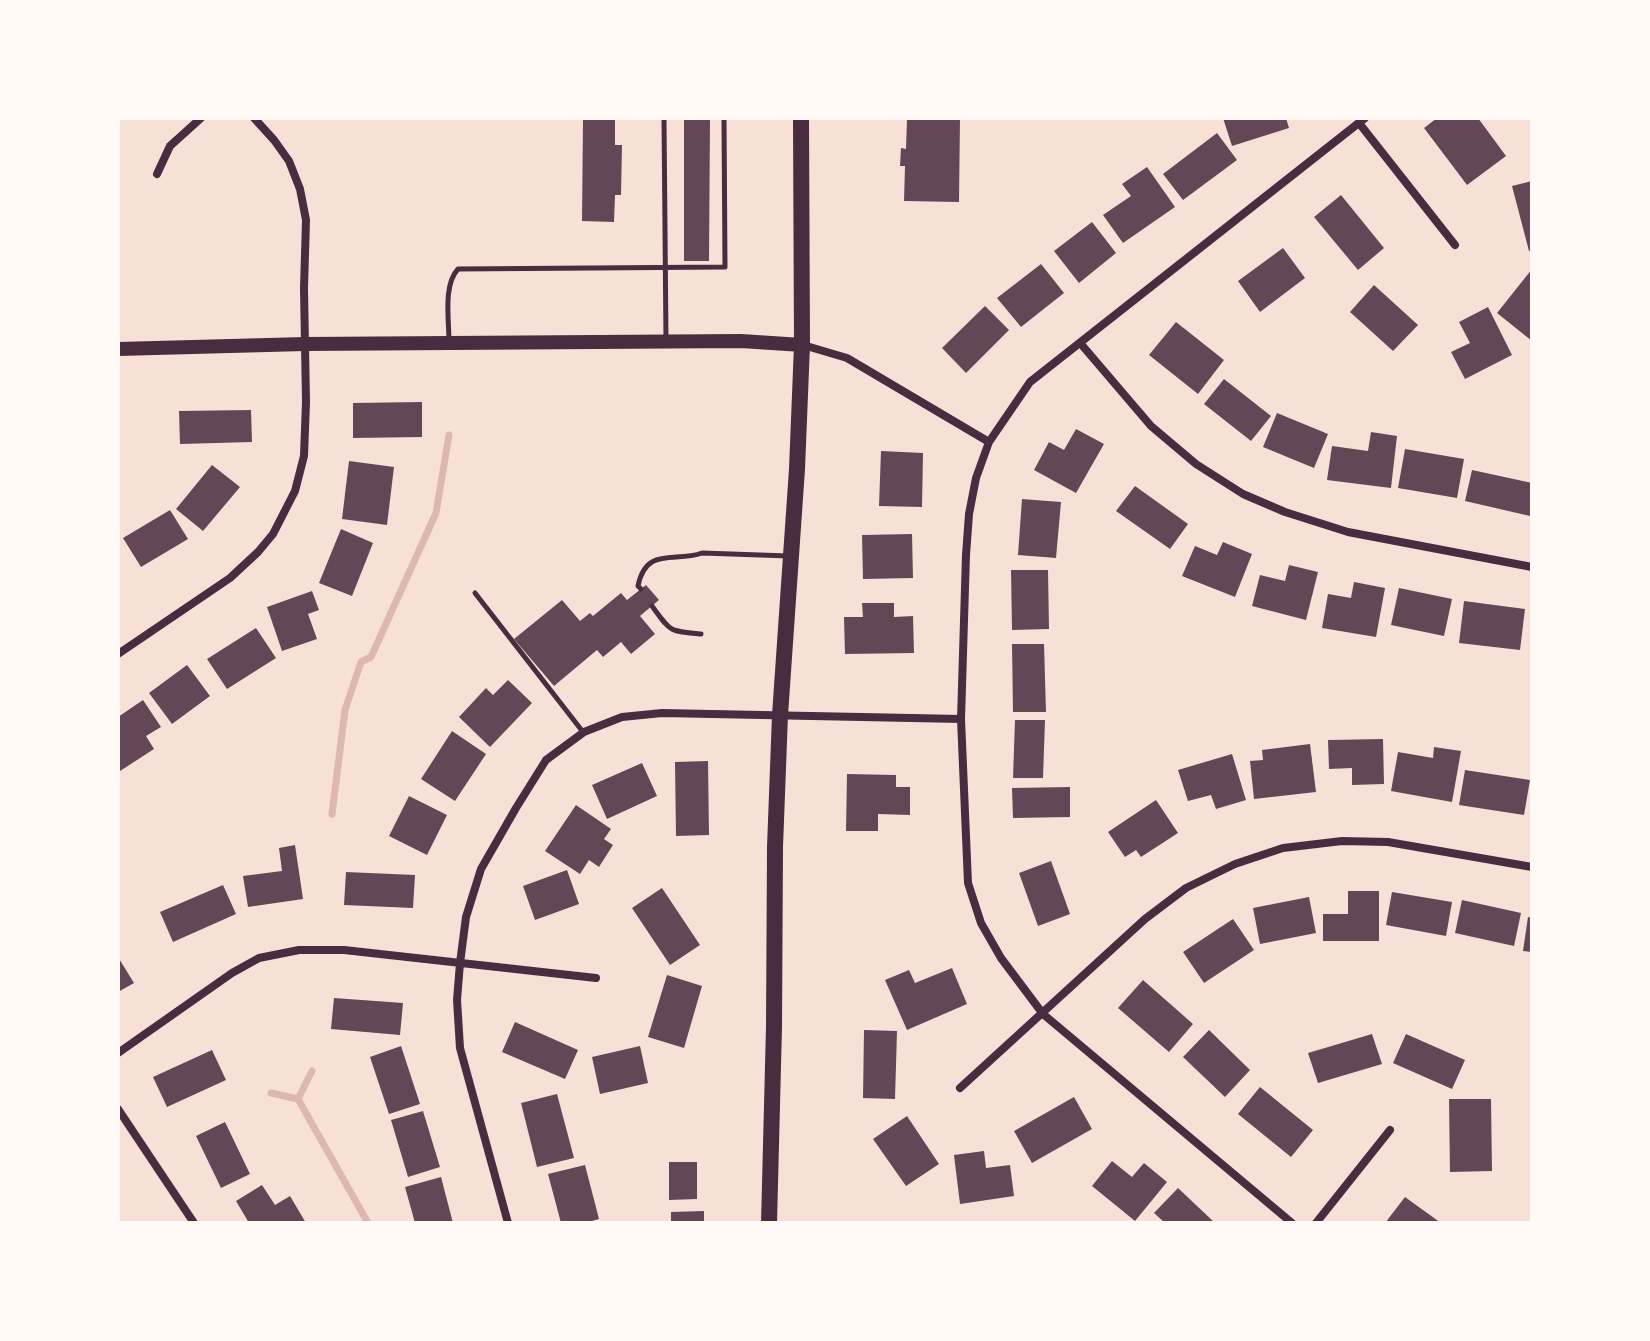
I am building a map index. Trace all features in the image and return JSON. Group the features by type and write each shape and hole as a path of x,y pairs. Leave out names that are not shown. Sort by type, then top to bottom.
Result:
{"main road":[{"path":"769,1223 775,847 802,345 801,118"},
{"path":"118,349 305,344 741,341 802,345"}],"street":[{"path":"157,174 170,146 201,118"},
{"path":"118,654 230,578 258,552 273,534 295,491 304,456 306,220 300,189 289,161 254,118"},
{"path":"1292,1223 1043,1014 1001,958 981,923 968,883 961,719 969,514 976,478 989,442 1030,382 1362,120 1455,245"},
{"path":"1081,344 1151,426 1196,464 1243,494 1285,512 1348,532 1532,567"},
{"path":"802,345 847,358 989,442"},
{"path":"508,1223 460,1048 457,1000 460,963 466,917 481,869 546,760 584,732 622,717 662,713 961,719"},
{"path":"960,1088 1145,919 1186,888 1235,864 1283,848 1342,841 1388,842 1532,867"},
{"path":"118,1053 232,973 259,958 299,950 344,950 596,978"},
{"path":"118,1109 194,1223"},
{"path":"1316,1223 1390,1130"}],"lane":[{"path":"664,118 666,342"},
{"path":"449,343 449,290 458,269 725,267 724,118"},
{"path":"641,589 638,586 640,577 646,567 653,560 665,557 691,557 702,553 791,556"},
{"path":"475,593 584,732"},
{"path":"652,606 669,628 701,634"}],"building":[{"path":"684,118 710,118 709,261 684,261"},
{"path":"907,118 960,118 959,202 904,201 905,166 900,166 901,148 906,149"},
{"path":"1223,118 1286,118 1289,128 1232,146"},
{"path":"1437,118 1478,118 1506,156 1467,185 1424,128"},
{"path":"583,119 615,120 615,145 622,145 621,195 615,195 614,222 582,221"},
{"path":"1217,133 1237,160 1183,200 1163,174"},
{"path":"1147,167 1175,207 1123,243 1103,215 1131,196 1122,184"},
{"path":"1532,181 1532,250 1529,251 1512,186"},
{"path":"1341,195 1384,248 1358,270 1314,217"},
{"path":"1092,222 1116,253 1079,283 1054,251"},
{"path":"1283,248 1305,278 1260,312 1238,281"},
{"path":"1041,264 1064,293 1021,327 997,298"},
{"path":"1532,269 1532,341 1497,313"},
{"path":"1374,285 1418,325 1393,351 1350,312"},
{"path":"985,306 1009,330 966,373 942,348"},
{"path":"1488,307 1512,355 1465,379 1451,352 1470,343 1459,322"},
{"path":"1176,322 1224,360 1198,394 1149,355"},
{"path":"1224,379 1271,416 1251,441 1204,404"},
{"path":"422,402 422,437 353,438 353,403"},
{"path":"251,410 252,442 180,444 179,411"},
{"path":"1277,413 1328,434 1314,468 1263,447"},
{"path":"1076,429 1104,444 1076,493 1034,470 1049,442 1064,450"},
{"path":"1371,432 1397,436 1391,488 1327,480 1332,446 1368,451"},
{"path":"1405,449 1464,459 1457,498 1398,488"},
{"path":"881,451 923,453 922,507 879,506"},
{"path":"349,461 394,467 387,525 342,519"},
{"path":"212,465 240,487 203,531 176,509"},
{"path":"1472,470 1532,483 1530,516 1465,501"},
{"path":"1135,486 1188,524 1170,549 1116,511"},
{"path":"1022,499 1061,502 1056,558 1018,555"},
{"path":"170,510 188,539 141,567 123,538"},
{"path":"341,529 373,543 352,596 319,583"},
{"path":"912,534 913,578 863,579 862,535"},
{"path":"1223,542 1252,554 1235,597 1182,576 1195,546 1217,555"},
{"path":"1289,565 1318,572 1306,620 1252,606 1260,575 1285,581"},
{"path":"1011,570 1048,570 1049,629 1012,630"},
{"path":"1354,582 1385,588 1376,637 1322,628 1328,594 1351,598"},
{"path":"646,585 659,600 640,616 655,634 631,654 621,642 603,657 597,650 554,686 514,639 562,600 580,621 590,613 593,616 621,593 627,600"},
{"path":"1399,588 1452,599 1444,636 1391,625"},
{"path":"312,591 319,610 308,614 317,639 282,651 267,607"},
{"path":"1464,601 1525,609 1520,650 1459,643"},
{"path":"862,603 894,603 894,617 913,616 914,653 845,654 844,617 863,617"},
{"path":"256,628 276,658 227,689 207,659"},
{"path":"1012,644 1044,644 1046,712 1013,712"},
{"path":"187,665 210,696 172,724 149,693"},
{"path":"508,680 532,703 490,747 459,717 486,688 493,695"},
{"path":"143,700 161,727 146,736 154,749 120,771 118,717"},
{"path":"1015,720 1045,720 1043,778 1013,778"},
{"path":"452,731 486,754 455,801 421,779"},
{"path":"1383,739 1384,784 1352,785 1352,768 1329,769 1328,740"},
{"path":"1310,744 1316,792 1254,799 1250,761 1263,760 1262,750"},
{"path":"1434,747 1461,751 1452,802 1391,791 1398,752 1433,758"},
{"path":"1232,754 1246,800 1216,809 1211,795 1188,801 1178,770"},
{"path":"708,761 709,835 676,836 675,762"},
{"path":"642,763 657,796 607,819 592,785"},
{"path":"1465,770 1530,780 1524,815 1459,805"},
{"path":"847,774 896,775 896,787 910,787 910,815 878,814 878,831 846,831"},
{"path":"1070,787 1070,817 1013,818 1012,788"},
{"path":"409,796 447,815 427,855 389,836"},
{"path":"1156,800 1178,833 1141,857 1136,850 1125,857 1108,832"},
{"path":"576,805 611,829 604,839 613,845 599,867 589,860 580,874 545,851"},
{"path":"295,845 303,899 248,907 243,876 282,871 279,848"},
{"path":"1051,861 1070,914 1038,926 1019,873"},
{"path":"567,870 579,904 535,920 523,886"},
{"path":"346,872 415,875 413,908 344,905"},
{"path":"223,885 236,914 173,942 160,912"},
{"path":"662,888 700,945 670,965 632,908"},
{"path":"1348,891 1379,891 1379,941 1323,941 1323,914 1348,914"},
{"path":"1392,892 1452,902 1446,936 1386,925"},
{"path":"1309,897 1316,933 1260,944 1253,908"},
{"path":"1462,900 1521,913 1514,946 1455,933"},
{"path":"1528,917 1532,918 1532,952 1523,951"},
{"path":"1233,919 1254,950 1204,983 1183,952"},
{"path":"118,957 134,983 118,992"},
{"path":"952,968 967,1004 907,1030 885,980 909,970 915,983"},
{"path":"667,975 702,986 684,1048 648,1037"},
{"path":"1143,980 1193,1024 1169,1052 1118,1008"},
{"path":"334,998 403,1003 400,1035 331,1029"},
{"path":"515,1022 578,1050 565,1079 502,1052"},
{"path":"864,1030 897,1031 895,1099 863,1098"},
{"path":"1209,1030 1250,1070 1225,1097 1183,1057"},
{"path":"1372,1034 1382,1064 1318,1083 1308,1053"},
{"path":"1406,1034 1465,1060 1452,1089 1393,1063"},
{"path":"401,1046 420,1104 389,1114 370,1057"},
{"path":"640,1046 648,1083 600,1094 592,1057"},
{"path":"212,1050 226,1080 167,1107 153,1077"},
{"path":"1260,1087 1313,1130 1291,1157 1238,1114"},
{"path":"557,1094 574,1158 537,1167 521,1103"},
{"path":"1074,1097 1092,1129 1032,1163 1014,1131"},
{"path":"1449,1099 1491,1099 1492,1171 1450,1172"},
{"path":"423,1111 440,1167 408,1177 391,1120"},
{"path":"907,1116 939,1164 906,1186 873,1139"},
{"path":"225,1122 250,1174 221,1188 196,1136"},
{"path":"984,1151 986,1168 1010,1165 1014,1196 960,1204 954,1155"},
{"path":"1112,1161 1132,1177 1144,1163 1167,1182 1135,1221 1092,1186"},
{"path":"669,1162 697,1162 697,1199 669,1200"},
{"path":"585,1165 599,1219 585,1223 561,1223 548,1174"},
{"path":"441,1177 453,1223 415,1223 405,1187"},
{"path":"262,1185 275,1205 290,1196 306,1223 249,1223 236,1201"},
{"path":"1178,1188 1215,1223 1165,1223 1154,1213"},
{"path":"1405,1197 1441,1223 1385,1223"},
{"path":"704,1211 704,1223 671,1223 671,1212"}],"waterway":[{"path":"332,814 345,710 361,662 371,657 436,513 449,435"},
{"path":"298,1099 312,1071"},
{"path":"271,1093 298,1099 368,1223"}]}
